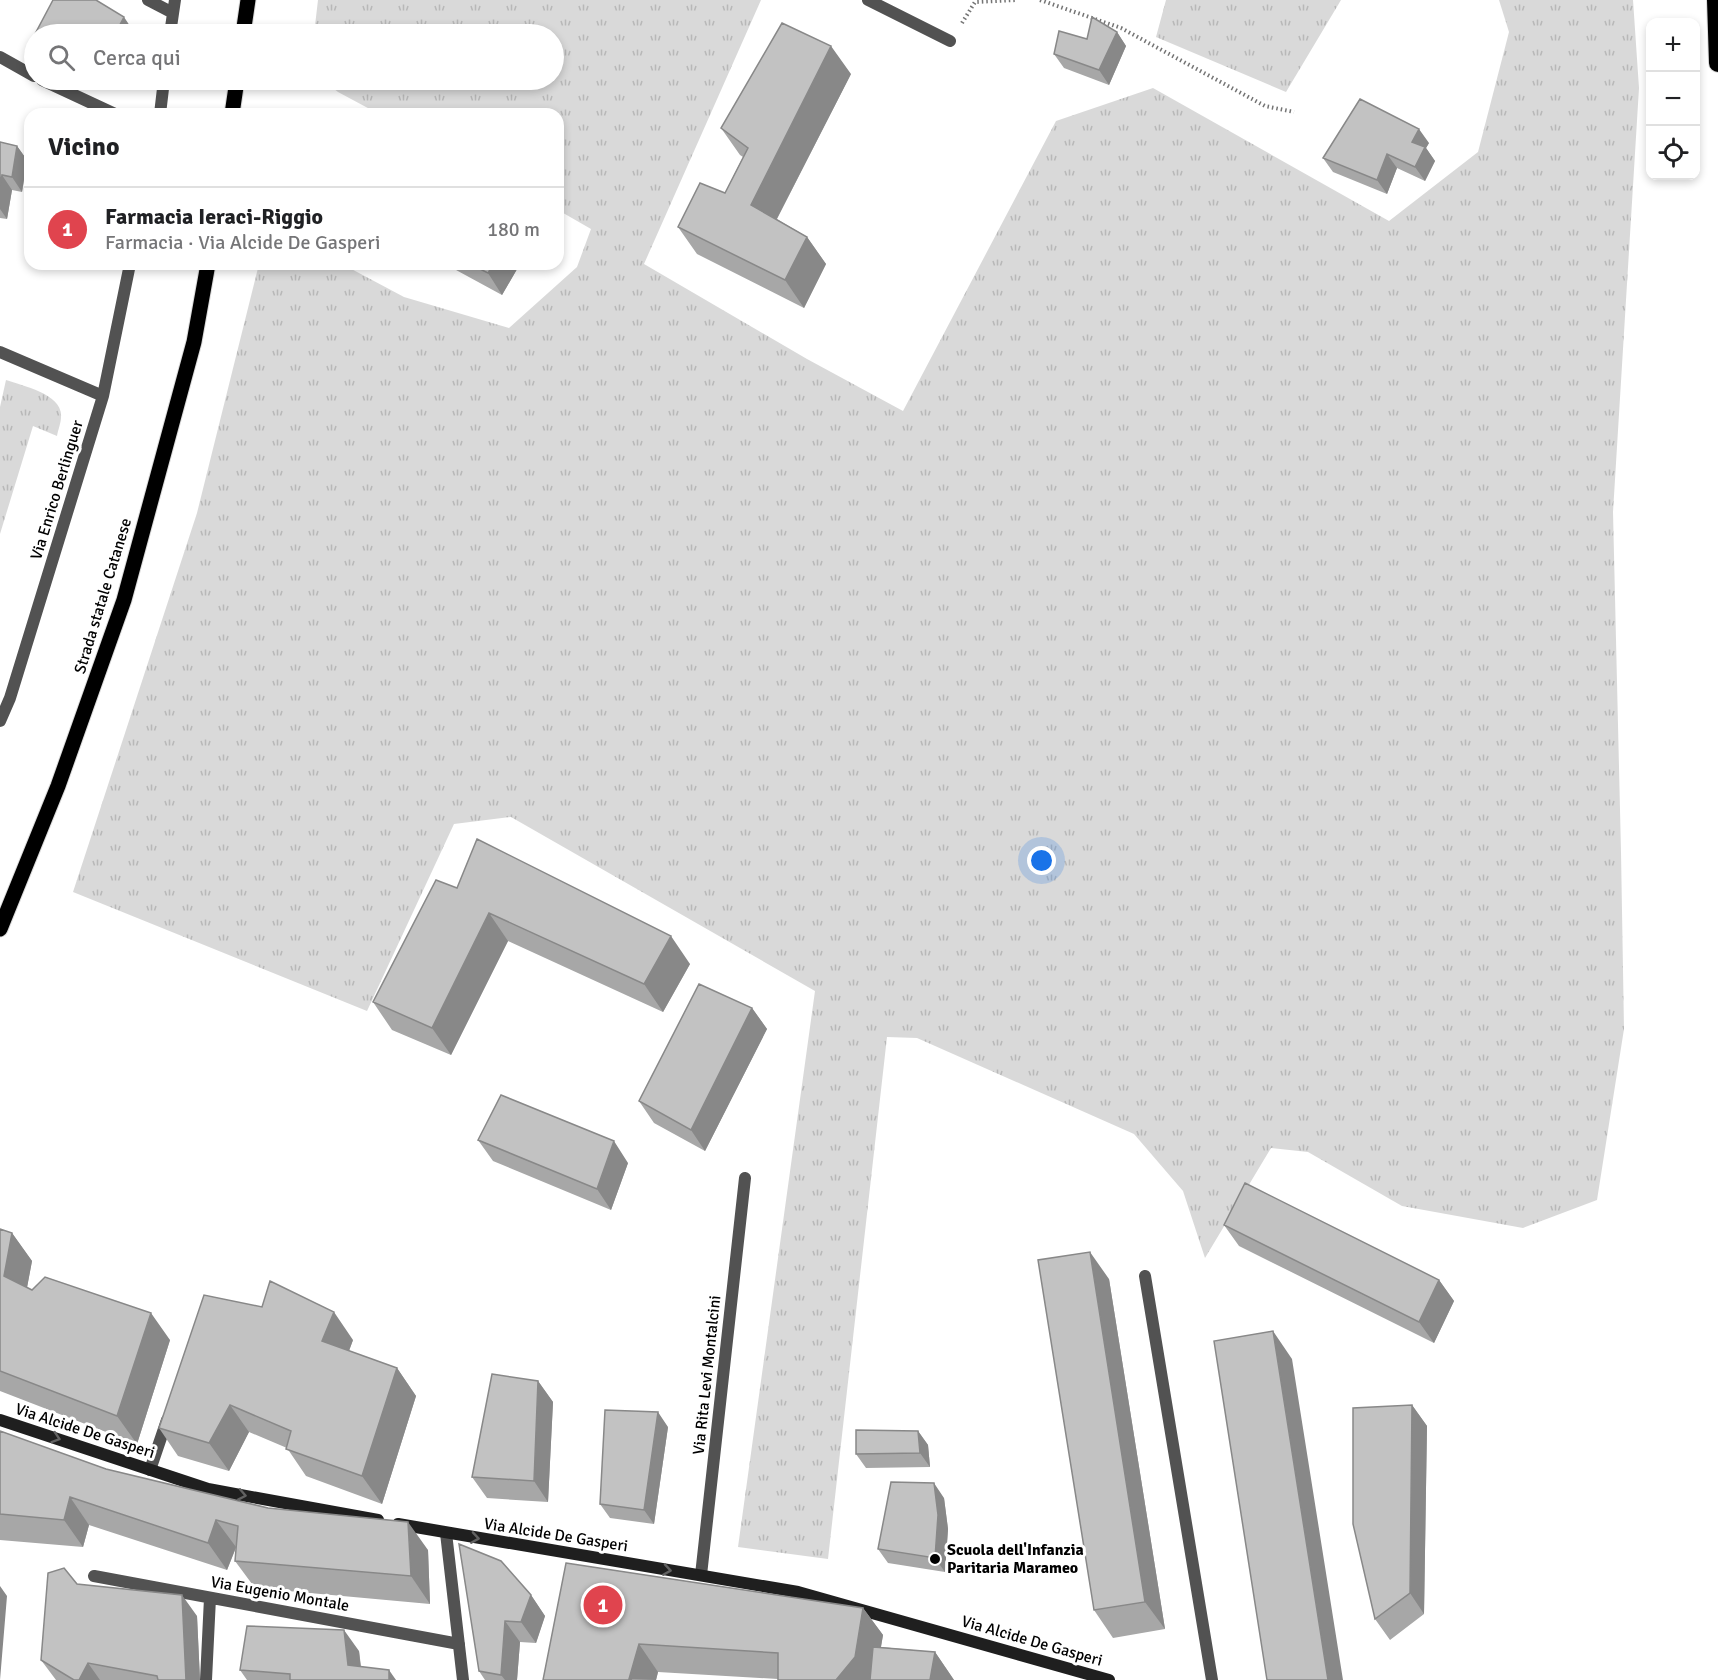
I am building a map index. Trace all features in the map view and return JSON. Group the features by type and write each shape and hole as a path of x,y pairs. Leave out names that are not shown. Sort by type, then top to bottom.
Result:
{"highway":[{"path":"1716,0 1718,63"}],"main road":[{"path":"244,24 248,0"},
{"path":"233,108 236,90"},
{"name":"Strada statale Catanese","path":"0,929 58,786 124,600 194,342 207,270"}],"street":[{"path":"148,0 173,13"},
{"path":"171,24 175,0"},
{"path":"868,0 950,41"},
{"path":"0,57 24,70"},
{"path":"63,90 101,108"},
{"path":"160,108 163,90"},
{"name":"Via Enrico Berlinguer","path":"0,721 10,698 103,396 129,270"},
{"path":"0,352 103,396"},
{"name":"Via Rita Levi Montalcini","path":"701,1575 745,1178"},
{"path":"1145,1276 1212,1680"},
{"path":"150,1470 172,1406"},
{"name":"Via Alcide De Gasperi","path":"0,1420 208,1489 446,1533 798,1592 1109,1680"},
{"path":"446,1533 463,1680"},
{"name":"Via Eugenio Montale","path":"94,1576 459,1644"},
{"path":"206,1680 210,1598"}],"path":[{"path":"950,41 975,2 1016,0"},
{"path":"1040,0 1121,28 1265,106 1294,112"}],"green space":[{"path":"318,0 761,0 644,264 807,359 903,411 1056,121 1153,88 1389,221 1478,152 1509,32 1499,0 1633,0 1639,88 1613,512 1624,1029 1597,1200 1523,1228 1402,1206 1308,1152 1271,1148 1205,1258 1183,1191 1134,1134 917,1038 887,1037 828,1559 738,1547 815,991 511,817 454,824 367,1011 73,892 197,513 258,270 353,270 404,297 509,328 577,267 591,229 564,213 564,108 368,108 336,90 564,90 564,24 315,24"},
{"path":"1166,0 1341,0 1286,92 1156,37"},
{"path":"6,380 41,392 56,402 60,409 61,422 57,436 33,426 0,534 0,407"}],"building":[{"path":"53,0 96,0 124,17 120,24 40,24"},
{"path":"1092,17 1117,32 1099,70 1054,54 1059,31 1087,39"},
{"path":"782,23 831,46 751,205 807,237 785,280 678,227 700,183 725,193 748,148 721,128"},
{"path":"1360,99 1419,129 1412,142 1425,147 1415,167 1387,154 1377,180 1323,158"},
{"path":"0,142 17,146 12,177 2,175 0,185"},
{"path":"477,839 671,936 644,984 489,913 432,1028 373,1002 436,880 457,888"},
{"path":"699,984 752,1008 691,1130 639,1101"},
{"path":"501,1095 614,1141 597,1189 478,1140"},
{"path":"1245,1183 1439,1280 1419,1322 1224,1225"},
{"path":"0,1229 12,1233 4,1276 32,1290 45,1277 151,1313 117,1416 0,1371"},
{"path":"1090,1252 1145,1602 1094,1610 1038,1260"},
{"path":"270,1281 334,1312 322,1341 397,1368 362,1476 286,1449 291,1431 230,1405 209,1443 159,1428 204,1295 262,1307"},
{"path":"1273,1331 1328,1680 1267,1680 1214,1341"},
{"path":"492,1374 538,1381 534,1481 472,1477"},
{"path":"1412,1405 1410,1593 1375,1619 1353,1524 1353,1408"},
{"path":"605,1410 658,1412 644,1510 600,1504"},
{"path":"856,1430 918,1431 920,1453 856,1454"},
{"path":"0,1431 106,1469 268,1508 408,1522 411,1576 235,1561 238,1526 216,1520 208,1543 70,1497 64,1520 0,1514"},
{"path":"891,1482 934,1483 938,1515 935,1558 878,1549"},
{"path":"459,1544 501,1561 531,1595 521,1622 505,1621 501,1675 479,1671"},
{"path":"566,1563 863,1608 855,1657 836,1680 778,1680 778,1653 639,1644 629,1679 632,1680 543,1680"},
{"path":"64,1568 77,1584 182,1595 186,1680 158,1680 157,1676 88,1663 79,1680 74,1680 41,1660 48,1573"},
{"path":"247,1626 344,1630 348,1665 389,1670 389,1680 290,1680 290,1674 240,1670"},
{"path":"873,1647 935,1652 930,1680 870,1680"}],"place":[{"name":"Scuola dell'Infanzia Paritaria Marameo","path":"935,1559"},
{"name":"Farmacia Ieraci-Riggio","path":"603,1605"}]}
